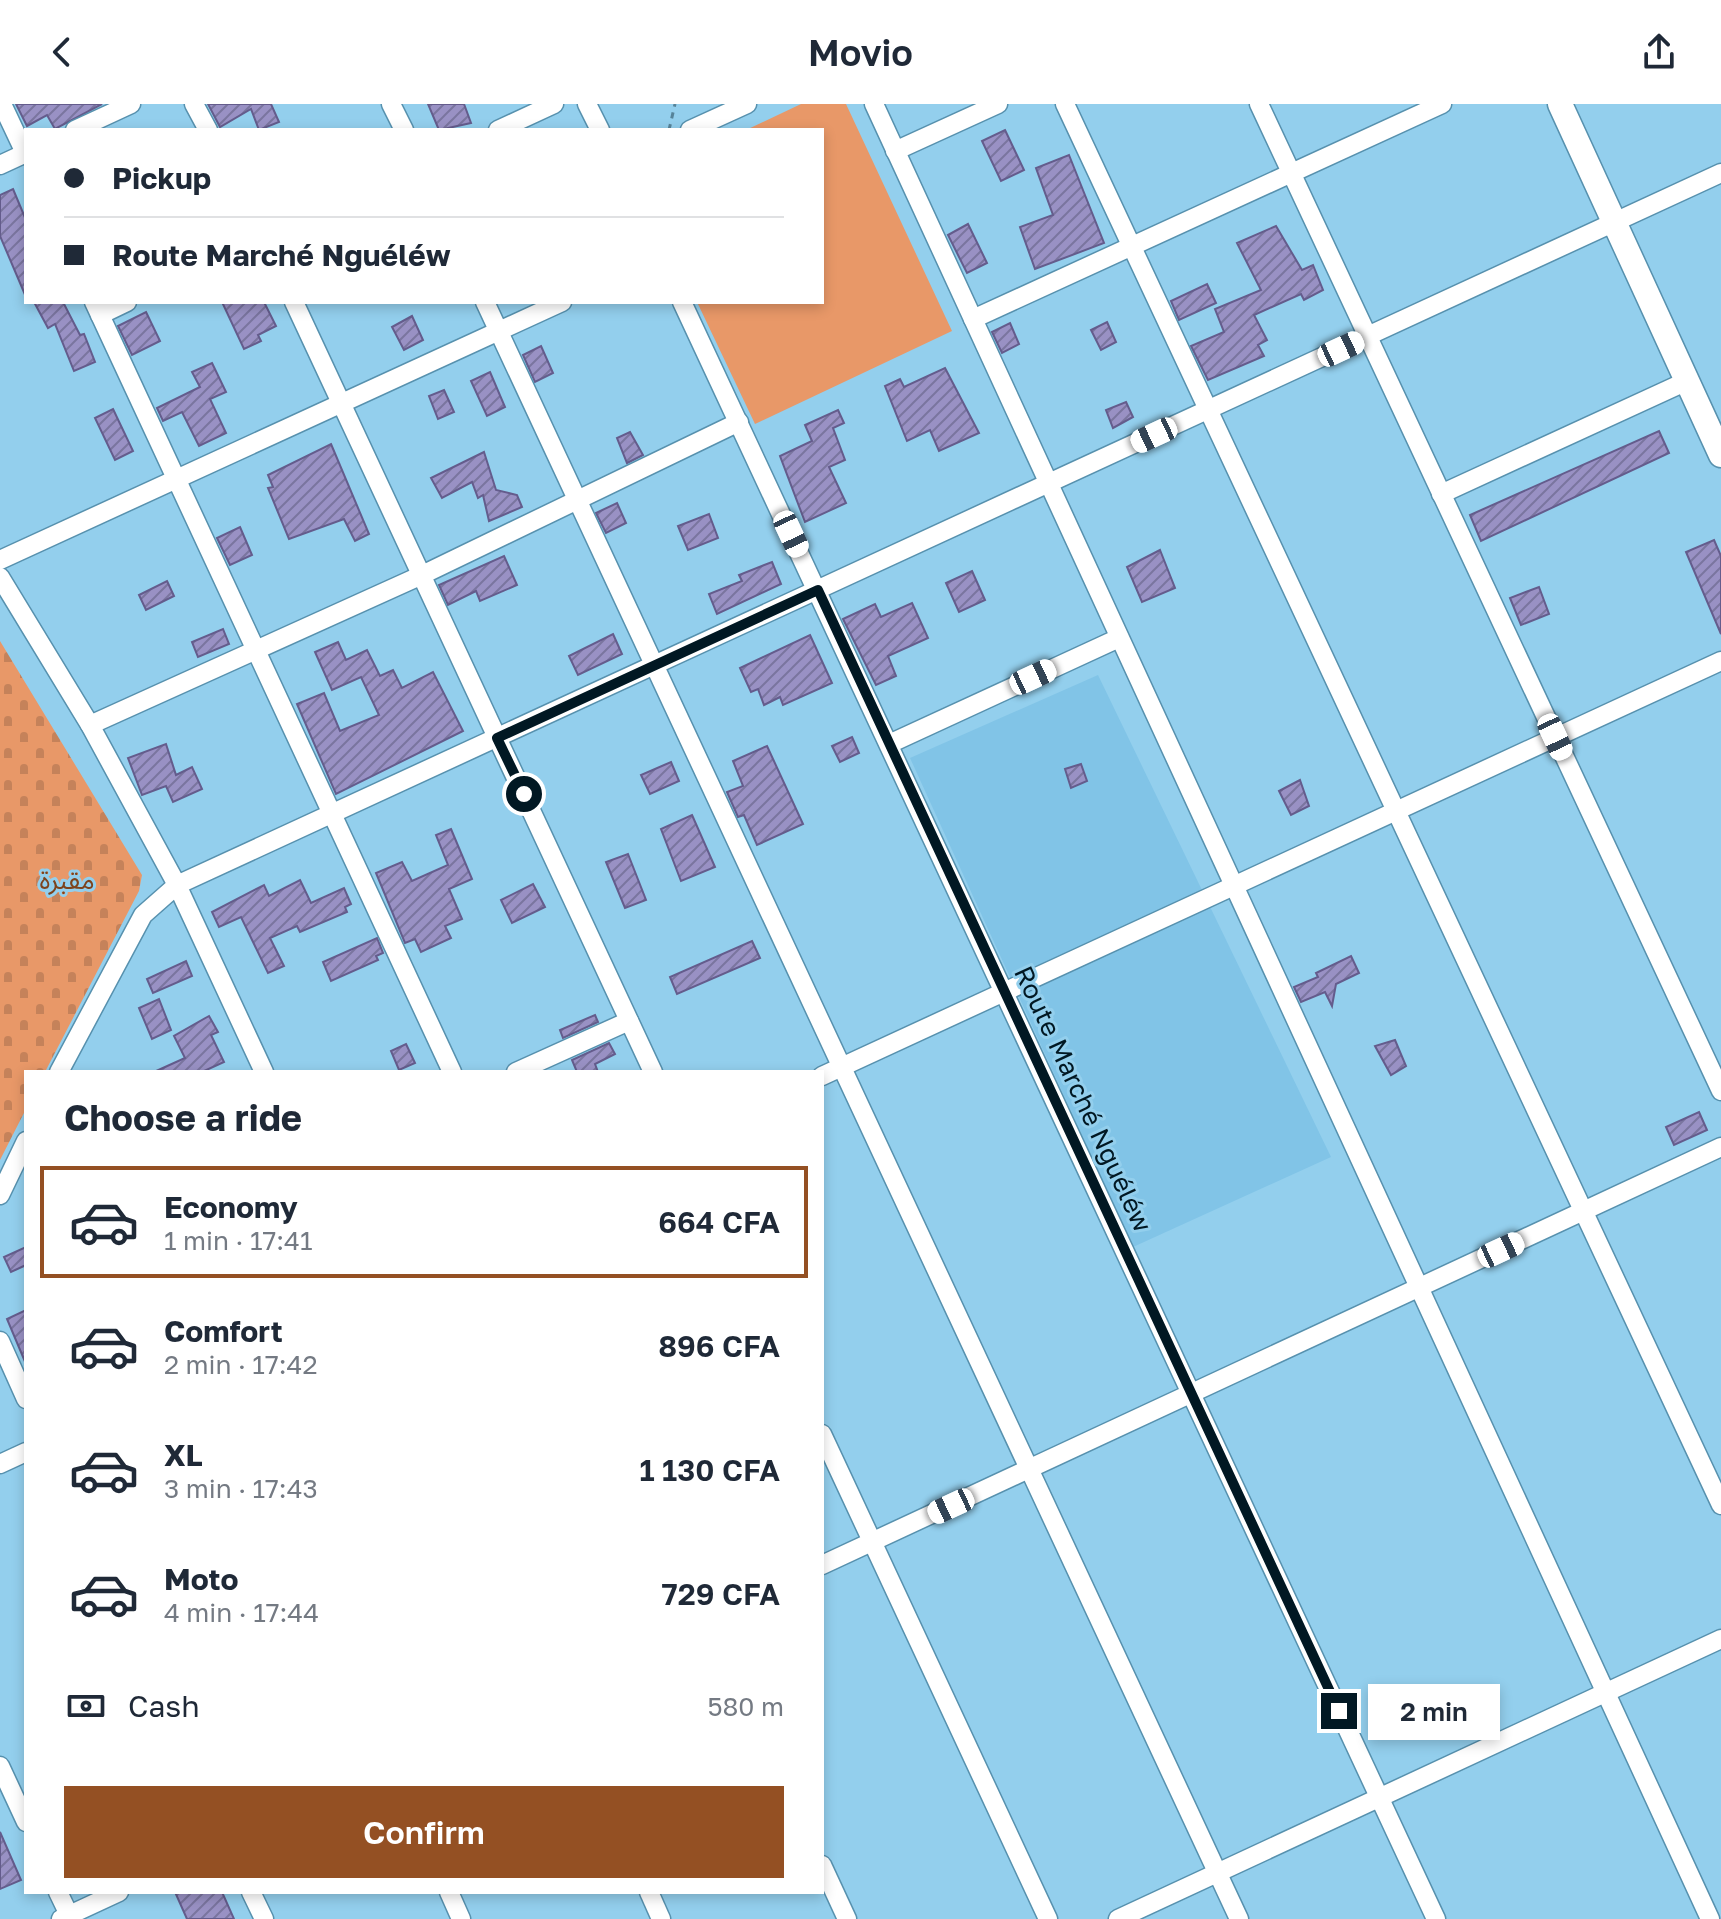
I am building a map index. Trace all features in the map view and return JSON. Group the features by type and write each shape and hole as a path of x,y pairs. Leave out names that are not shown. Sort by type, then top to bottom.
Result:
{"main road":[{"path":"1560,104 1721,455"}],"street":[{"path":"2,104 24,150"},
{"path":"79,128 131,104"},
{"path":"194,104 207,128"},
{"path":"391,104 403,128"},
{"path":"502,128 554,104"},
{"path":"587,104 599,128"},
{"path":"694,128 747,104"},
{"path":"874,104 1710,1919"},
{"path":"895,151 998,104"},
{"path":"1065,104 1721,1505"},
{"path":"1259,104 1721,1091"},
{"path":"973,319 1442,104"},
{"path":"0,165 24,155"},
{"path":"65,1068 143,915 177,885 1721,173"},
{"path":"117,304 97,308 451,1070"},
{"path":"295,304 652,1070"},
{"path":"486,304 1239,1919"},
{"path":"0,560 558,304"},
{"name":"Route Marché Nguéléw","path":"683,304 1436,1919"},
{"path":"1441,494 1687,381"},
{"path":"90,725 422,575 739,422"},
{"path":"0,577 90,725 177,885 263,1070"},
{"path":"889,744 1119,638"},
{"path":"824,1075 1721,661"},
{"path":"520,1070 629,1021"},
{"path":"0,1195 24,1145"},
{"path":"824,1564 1721,1147"},
{"path":"0,1341 24,1395"},
{"path":"824,1438 1048,1919"},
{"path":"0,1464 24,1453"},
{"path":"1118,1919 1721,1639"},
{"path":"0,1766 24,1818"},
{"path":"824,1869 847,1919"},
{"path":"59,1894 67,1918 115,1894"},
{"path":"252,1894 264,1919"},
{"path":"450,1894 461,1919"},
{"path":"650,1894 661,1919"}],"path":[{"path":"669,128 675,104"}],"shaded area":[{"path":"1098,675 1331,1157 1133,1247 910,758"}],"green space":[{"path":"801,104 846,104 952,331 755,424 698,304 824,304 824,128 750,128"},
{"name":"مقبرة","path":"0,641 142,875 139,891 46,1070 24,1070 24,1113 0,1160"}],"building":[{"path":"16,104 102,104 57,128 47,115 27,126"},
{"path":"208,104 271,104 279,122 258,128 251,109 220,127"},
{"path":"428,104 464,104 471,123 438,128"},
{"path":"1005,130 1024,170 1001,181 982,141"},
{"path":"1069,155 1104,243 1035,269 1020,227 1053,215 1036,168"},
{"path":"13,189 24,215 24,292 0,236 0,195"},
{"path":"968,224 987,263 967,273 948,235"},
{"path":"1276,226 1302,270 1313,265 1323,290 1304,300 1301,294 1254,315 1267,340 1258,345 1264,356 1208,380 1191,346 1224,332 1215,309 1261,290 1237,243"},
{"path":"1207,284 1216,303 1179,320 1171,301"},
{"path":"35,304 64,304 80,335 84,334 95,362 74,371 55,324 48,328"},
{"path":"223,304 265,304 276,326 258,335 261,341 244,349"},
{"path":"146,312 160,341 132,355 118,326"},
{"path":"412,316 423,340 404,350 392,327"},
{"path":"1107,322 1116,342 1101,350 1091,330"},
{"path":"1010,323 1019,344 1002,353 992,332"},
{"path":"541,346 553,373 535,382 523,355"},
{"path":"212,363 226,392 210,399 226,433 199,446 182,412 163,421 157,408 200,387 192,372"},
{"path":"945,368 979,433 939,451 930,430 907,441 885,386 900,379 904,387"},
{"path":"490,372 505,407 487,416 471,381"},
{"path":"444,390 454,412 438,419 429,396"},
{"path":"1126,402 1133,417 1113,428 1106,410"},
{"path":"113,409 133,451 115,460 95,418"},
{"path":"838,410 844,423 833,428 845,460 829,467 846,503 805,522 780,456 812,441 805,425"},
{"path":"1659,431 1669,453 1481,541 1470,515"},
{"path":"630,432 643,455 627,463 617,438"},
{"path":"331,444 369,534 355,541 344,519 289,539 268,488 273,487 268,475"},
{"path":"484,452 496,490 517,495 522,507 489,521 483,495 478,498 472,482 442,498 431,478"},
{"path":"617,503 626,523 606,533 596,513"},
{"path":"709,514 718,538 688,550 678,526"},
{"path":"240,527 252,555 230,565 217,538"},
{"path":"1714,540 1721,556 1721,634 1686,552"},
{"path":"1160,550 1175,588 1142,602 1127,567"},
{"path":"504,556 517,585 480,601 476,591 448,605 439,585"},
{"path":"772,562 781,584 717,614 709,594 742,581 739,575"},
{"path":"972,571 985,600 959,612 946,583"},
{"path":"167,581 174,596 146,610 139,595"},
{"path":"1539,587 1549,614 1521,625 1510,598"},
{"path":"912,603 928,638 888,656 896,676 876,685 843,619 875,604 881,617"},
{"path":"223,629 229,644 198,657 192,642"},
{"path":"613,634 622,654 578,675 569,656"},
{"path":"810,635 832,683 783,705 780,697 764,705 758,689 751,692 740,668"},
{"path":"338,642 346,660 367,650 380,676 393,670 402,688 433,672 463,731 336,794 297,704 324,693 340,731 379,715 361,677 332,690 315,652"},
{"path":"852,737 859,753 840,762 832,746"},
{"path":"166,744 176,775 192,767 202,789 173,802 166,786 142,795 128,758"},
{"path":"767,746 803,824 757,845 744,815 738,817 727,792 743,786 733,761"},
{"path":"671,762 679,781 650,794 641,775"},
{"path":"1081,764 1087,781 1071,788 1065,769"},
{"path":"1300,780 1309,806 1291,815 1279,791"},
{"path":"692,815 715,867 681,881 661,829"},
{"path":"451,829 472,879 449,889 462,919 445,926 451,938 421,952 415,939 405,943 376,873 402,862 412,881 448,865 436,835"},
{"path":"628,854 646,900 625,908 606,862"},
{"path":"300,880 311,903 344,888 351,904 345,907 347,912 300,932 297,926 270,938 284,966 268,973 241,917 219,927 212,912 264,885 269,896"},
{"path":"533,884 545,907 512,923 501,900"},
{"path":"377,938 383,953 376,956 378,960 331,981 323,962"},
{"path":"752,941 760,958 677,994 670,977"},
{"path":"1351,956 1359,973 1336,984 1332,1006 1325,992 1301,1002 1294,987 1318,977 1316,973"},
{"path":"186,961 192,976 153,993 147,979"},
{"path":"159,999 171,1030 152,1039 139,1008"},
{"path":"595,1015 598,1022 563,1038 560,1030"},
{"path":"209,1016 218,1032 211,1035 224,1062 206,1070 158,1070 185,1058 174,1036"},
{"path":"1395,1040 1406,1066 1391,1075 1375,1046"},
{"path":"609,1043 615,1054 595,1064 597,1070 576,1070 572,1060"},
{"path":"406,1044 415,1063 399,1070 391,1051"},
{"path":"1699,1112 1707,1130 1674,1145 1666,1127"},
{"path":"24,1248 24,1266 11,1272 4,1257"},
{"path":"24,1311 24,1359 7,1319"},
{"path":"0,1832 21,1880 0,1889"},
{"path":"176,1894 223,1894 234,1919 187,1919"}],"route":[{"path":"524,794 497,738 818,590 1339,1711"}]}
